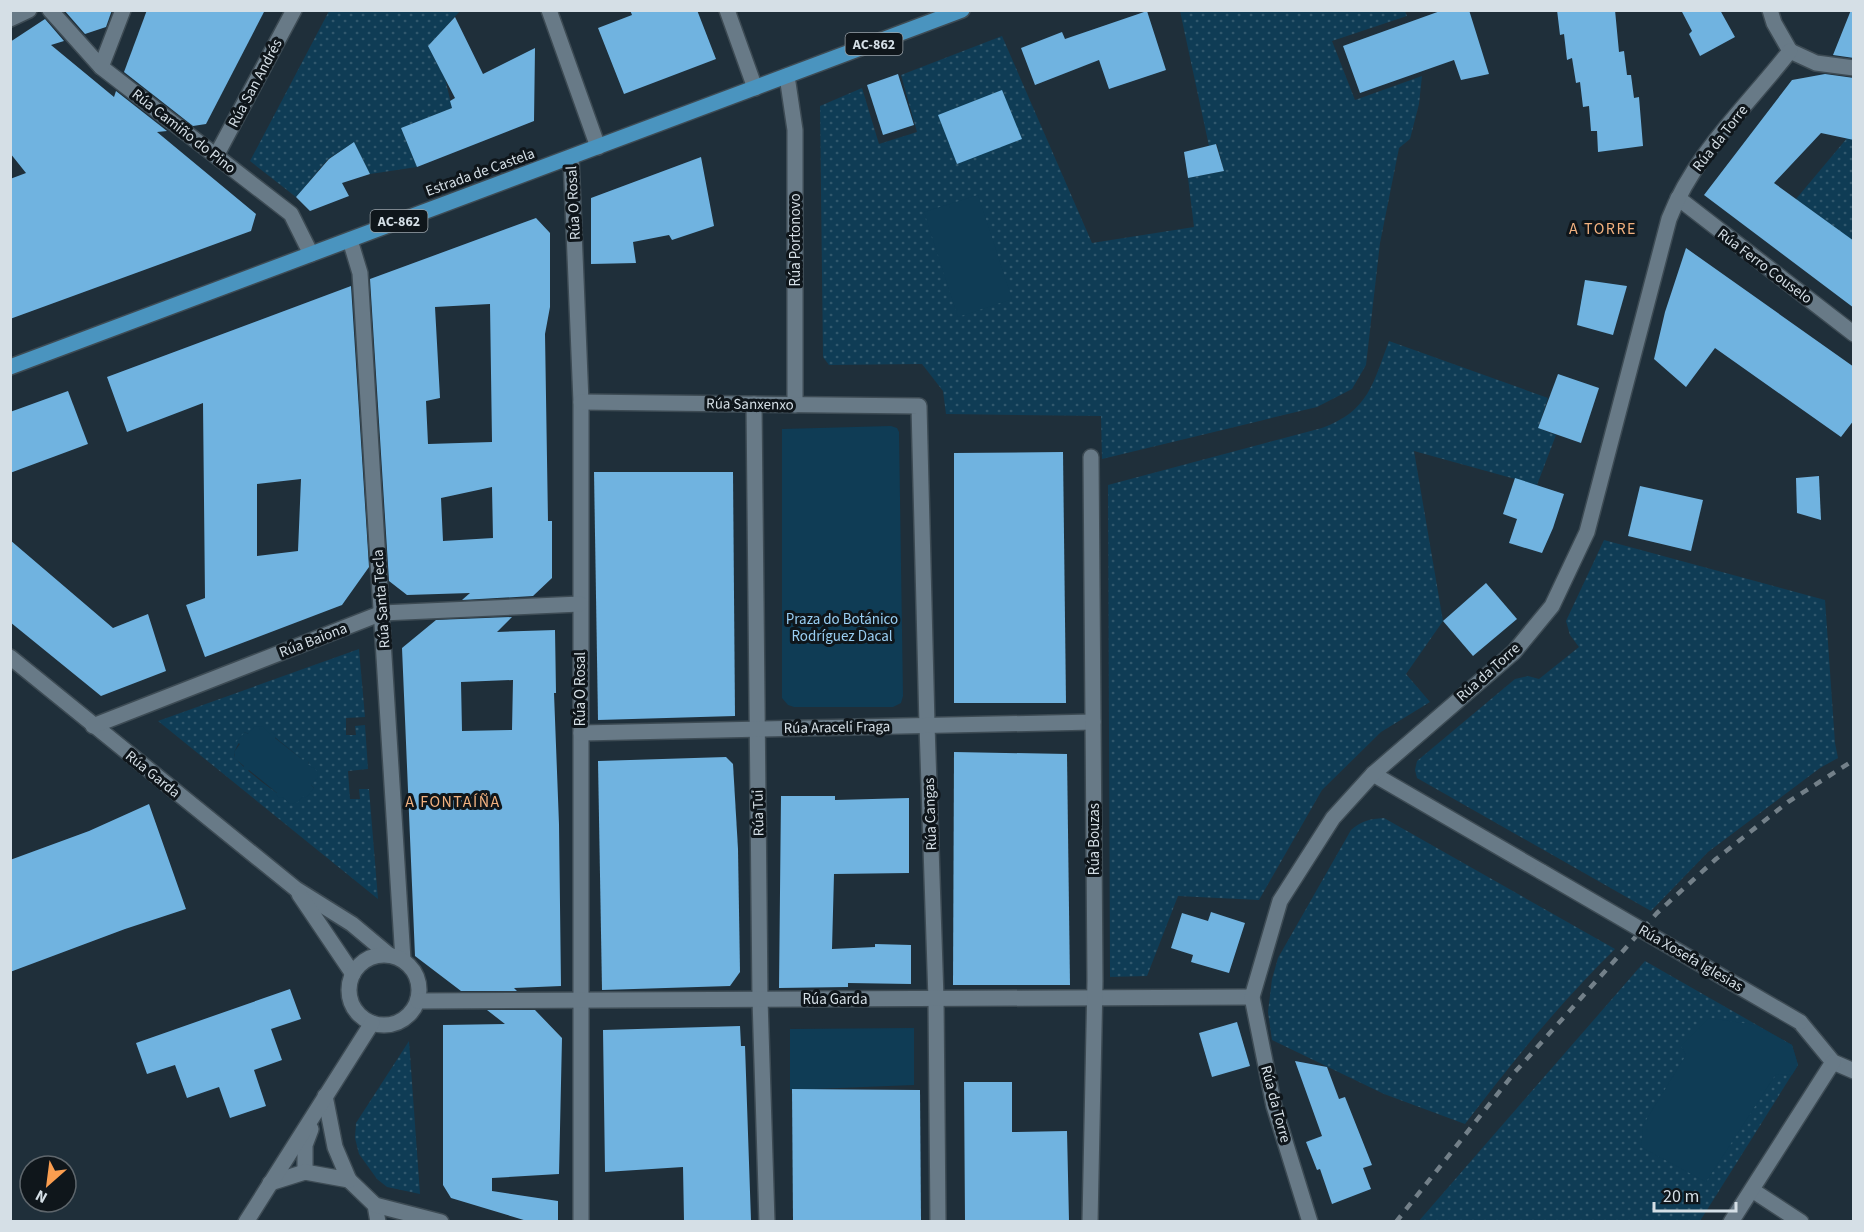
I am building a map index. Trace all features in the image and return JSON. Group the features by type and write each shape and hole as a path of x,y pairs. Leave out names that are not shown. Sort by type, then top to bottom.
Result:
{"main road":[{"name":"Estrada de Castela","path":"10,367 962,10"}],"street":[{"path":"10,19 29,10"},
{"name":"Rúa Camiño do Pino","path":"50,10 101,67 291,214 311,254"},
{"path":"101,67 123,10"},
{"name":"Rúa San Andrés","path":"216,156 294,10"},
{"path":"549,10 598,147"},
{"path":"727,10 755,88"},
{"path":"1770,10 1774,23 1790,51 1816,63 1854,68"},
{"name":"Rúa da Torre","path":"1310,1221 1274,1106 1252,997 1280,901 1333,818 1373,774 1514,652 1552,606 1587,532 1669,219 1678,198 1698,163 1790,51"},
{"name":"Rúa Portonovo","path":"787,76 795,130 795,405"},
{"name":"Rúa O Rosal","path":"571,157 581,402 581,1221"},
{"name":"Rúa Ferro Couselo","path":"1678,198 1854,334"},
{"name":"Rúa Santa Tecla","path":"350,240 360,273 382,613 396,958"},
{"name":"Rúa Sanxenxo","path":"581,402 919,406"},
{"name":"Rúa Tui","path":"754,404 759,999 767,1221"},
{"name":"Rúa Cangas","path":"919,406 936,999 938,1221"},
{"name":"Rúa Bouzas","path":"1090,457 1095,998 1090,1221"},
{"name":"Rúa Baiona","path":"93,726 382,613 580,604"},
{"name":"Rúa Garda","path":"10,657 296,889 352,924 396,958"},
{"name":"Rúa Araceli Fraga","path":"580,733 1093,722"},
{"name":"Rúa Xosefa Iglesias","path":"1373,774 1800,1022 1833,1062"},
{"name":"Rúa Garda","path":"296,889 353,974"},
{"path":"378,955 396,958 412,968 418,978 420,990 418,1001 404,1019 394,1024 372,1023 354,1008 350,996 353,974 368,958 378,955"},
{"name":"Rúa Garda","path":"418,1001 1252,997"},
{"path":"246,1221 372,1023"},
{"path":"1731,1221 1833,1062 1854,1071"},
{"path":"305,1172 304,1145 325,1096"},
{"path":"325,1096 335,1147 349,1180 375,1205 422,1219 441,1221"},
{"path":"270,1183 305,1172 349,1180"},
{"path":"1752,1190 1801,1221"},
{"path":"375,1205 378,1221"}],"green space":[{"path":"329,11 460,11 428,46 445,78 452,108 401,128 417,167 370,174 354,142 328,159 296,197 250,161"},
{"path":"1180,11 1405,11 1407,16 1332,41 1355,100 1422,76 1419,104 1410,139 1399,148 1380,243 1366,365 1352,389 1317,407 1102,459 1101,416 946,414 943,391 922,364 829,365 823,357 820,106 862,88 879,144 917,132 901,75 1002,36 1092,243 1194,227 1188,178 1224,171 1217,144 1209,146"},
{"path":"1853,131 1853,241 1796,199"},
{"path":"978,195 1012,299 958,317 924,212"},
{"path":"1389,341 1548,398 1538,428 1556,435 1537,485 1414,451 1443,621 1406,674 1430,702 1381,732 1322,790 1259,900 1178,896 1147,976 1110,977 1108,485 1322,428 1338,421 1360,404 1367,394"},
{"name":"Praza do Botánico Rodríguez Dacal","path":"891,426 897,428 899,432 903,696 901,703 893,707 794,707 788,705 782,698 782,429"},
{"path":"1604,540 1825,600 1838,758 1820,768 1708,852 1651,911 1417,778 1415,770 1417,761 1515,679 1528,676 1539,679 1579,647 1570,635 1566,621"},
{"path":"359,649 365,717 346,718 346,735 356,735 355,726 365,725 368,769 348,771 350,799 360,799 359,789 369,789 378,899 158,721","holes":["245,732 271,734 304,761 309,762 311,785 314,788 303,796 281,796 240,764 234,754"]},
{"path":"262,726 270,734 272,732 276,735 275,738 303,760 305,758 308,764 317,771 318,777 311,785 314,788 306,798 303,796 298,802 290,804 276,795 277,793 249,770 247,772 244,766 235,759 234,752 240,744 236,742 245,732 248,734 254,727"},
{"path":"1384,818 1615,949 1537,1033 1465,1124 1384,1094 1272,1040 1268,1012 1272,979 1278,958 1351,830 1366,821"},
{"path":"1645,961 1792,1045 1798,1065 1700,1221 1418,1222"},
{"path":"1709,1018 1756,1025 1792,1045 1798,1065 1792,1075 1776,1074 1706,1182 1641,1147 1643,1125 1686,1055 1681,1046"},
{"path":"914,1028 914,1085 790,1090 790,1029"},
{"path":"409,1041 420,1194 387,1187 377,1179 359,1154 355,1138 356,1123"}],"building":[{"path":"64,10 112,10 106,27 85,34"},
{"path":"147,10 265,10 206,124 193,126 124,72"},
{"path":"630,10 697,10 716,59 624,94 598,28 632,15"},
{"path":"1443,10 1469,10 1489,74 1461,80 1454,60 1360,93 1343,46"},
{"path":"1557,10 1615,10 1619,52 1624,51 1627,75 1631,75 1634,98 1639,97 1643,146 1598,152 1597,131 1591,131 1589,106 1583,107 1580,82 1576,83 1572,58 1567,60 1564,34 1560,35"},
{"path":"1681,10 1720,10 1735,37 1700,56 1689,34 1692,31"},
{"path":"1851,10 1854,10 1854,58 1833,55"},
{"path":"1147,11 1166,70 1109,89 1099,60 1035,85 1021,48 1062,32 1065,39"},
{"path":"455,17 483,74 535,48 534,121 417,167 401,128 452,108 450,101 455,98 428,46"},
{"path":"45,19 64,41 51,45 114,97 116,91 167,131 157,132 256,214 251,231 10,319 10,179 26,173 10,153 10,42"},
{"path":"898,74 914,125 883,135 867,85"},
{"path":"1825,74 1854,78 1854,140 1821,133 1774,183 1854,241 1854,308 1704,195 1792,80"},
{"path":"1002,90 1022,139 957,164 938,115"},
{"path":"354,142 370,174 342,183 349,196 310,211 296,197 329,159"},
{"path":"1216,144 1224,171 1188,178 1184,152"},
{"path":"701,157 714,226 672,240 669,235 633,242 636,263 591,264 591,198"},
{"path":"536,218 550,233 550,307 545,334 548,521 552,521 552,578 533,596 462,600 470,593 407,595 389,581 370,279","holes":["490,304 492,442 428,444 426,401 440,398 435,307","492,487 493,538 443,541 441,498"]},
{"path":"1686,248 1854,367 1854,420 1841,437 1715,348 1686,387 1654,359 1665,312"},
{"path":"1585,280 1627,286 1613,335 1577,325"},
{"path":"351,286 369,567 342,605 205,657 186,605 205,598 203,403 127,432 107,377","holes":["301,479 298,551 257,556 257,484"]},
{"path":"1558,374 1599,388 1581,443 1538,428"},
{"path":"68,391 88,444 10,473 10,412"},
{"path":"1063,452 1066,703 954,703 954,453"},
{"path":"594,472 733,472 735,716 598,720"},
{"path":"1819,476 1821,520 1797,513 1796,478"},
{"path":"1515,478 1564,494 1542,553 1509,543 1517,519 1503,514"},
{"path":"1640,486 1703,500 1691,551 1628,536"},
{"path":"10,540 113,628 148,614 166,671 101,696 10,622"},
{"path":"1486,583 1517,619 1473,656 1443,621"},
{"path":"512,617 497,632 555,630 556,693 554,693 559,824 561,986 514,988 517,991 461,991 415,956 402,648 436,620","holes":["513,680 512,730 462,731 461,682"]},
{"path":"954,752 1067,754 1070,985 953,985"},
{"path":"726,757 733,764 738,849 740,972 730,986 602,990 598,761"},
{"path":"781,796 835,796 835,800 909,798 909,873 834,874 832,949 875,947 875,944 911,945 911,984 848,983 848,987 779,988"},
{"path":"149,804 186,909 10,972 10,860 89,831"},
{"path":"1211,912 1245,923 1229,973 1191,962 1193,955 1171,948 1182,913 1208,921"},
{"path":"290,989 301,1019 271,1029 282,1060 254,1070 266,1106 230,1118 219,1087 187,1098 175,1065 147,1074 136,1043"},
{"path":"487,1010 535,1010 562,1038 559,1174 492,1178 492,1191 558,1201 558,1221 527,1221 451,1198 443,1185 443,1025 505,1024"},
{"path":"1237,1022 1250,1066 1212,1077 1199,1033"},
{"path":"740,1026 741,1046 745,1046 751,1221 684,1221 683,1167 605,1172 603,1030"},
{"path":"1295,1061 1327,1067 1339,1099 1345,1097 1372,1165 1363,1168 1371,1189 1332,1204 1320,1169 1317,1170 1306,1142 1322,1136"},
{"path":"964,1082 1012,1082 1012,1132 1067,1131 1069,1221 965,1221"},
{"path":"792,1089 920,1090 921,1221 793,1221"}],"railway":[{"path":"1396,1222 1515,1072 1657,913 1716,859 1788,802 1854,760"}],"district":[{"name":"A TORRE","path":"1603,228"},
{"name":"A FONTAÍÑA","path":"453,801"}]}
